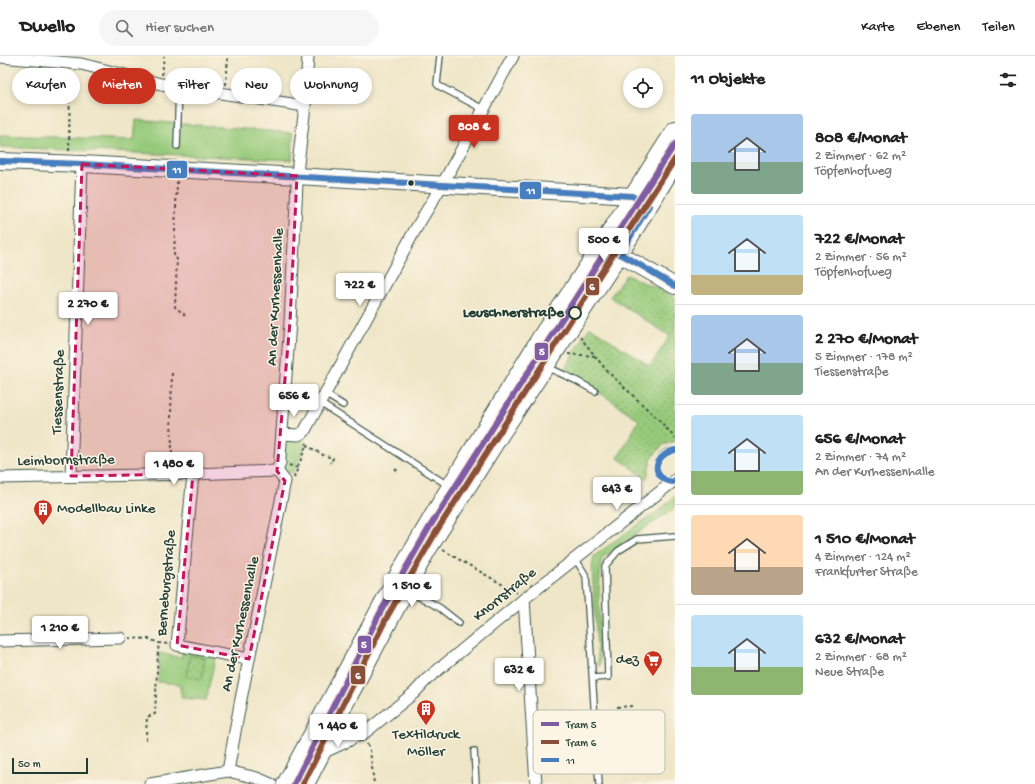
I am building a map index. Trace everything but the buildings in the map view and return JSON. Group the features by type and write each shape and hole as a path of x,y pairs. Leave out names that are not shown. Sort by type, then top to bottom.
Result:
{"main road":[{"path":"306,784 322,753 322,731 397,576 541,336 602,244 675,129"},
{"path":"0,161 82,164 632,196 648,206"},
{"path":"286,784 322,731 405,592 432,543 502,433 620,254 675,164"},
{"path":"602,244 675,286"}],"street":[{"name":"An der Kurhessenhalle","path":"228,771 249,659 286,481 277,471 280,463 290,322 297,176 305,106 308,56"},
{"path":"282,434 298,435 304,432 414,230 442,185 513,56"},
{"path":"0,57 81,64 164,84"},
{"path":"223,94 305,106"},
{"name":"Tiessenstraße","path":"71,476 82,164"},
{"name":"Leimbornstraße","path":"0,478 277,471"},
{"name":"Berneburgstraße","path":"192,474 177,645 249,659"},
{"name":"Knorrstraße","path":"362,739 362,734 414,693 427,679 524,598 674,481"},
{"path":"524,598 533,738"},
{"path":"0,641 120,638"},
{"name":"Knorrstraße","path":"322,731 342,740 362,739"},
{"name":"Knorrstraße","path":"322,753 362,739"},
{"path":"150,784 228,771 256,778 271,784"},
{"path":"535,774 536,784"}],"lane":[{"path":"440,56 439,86 483,109"},
{"path":"177,146 178,104"},
{"path":"546,367 595,391"},
{"path":"323,398 343,405"},
{"path":"323,398 450,486"},
{"path":"674,481 664,479 657,470 657,465 658,460 664,453 675,450"},
{"path":"593,678 608,677 605,566 618,551 637,539 675,536"},
{"path":"576,558 586,576 595,710"},
{"path":"405,592 422,598 440,608 459,623"},
{"path":"474,751 476,784"},
{"path":"598,774 599,784"}],"path":[{"path":"161,84 164,56"},
{"path":"226,94 228,56"},
{"path":"69,154 70,63"},
{"path":"177,180 174,257 177,259 175,307 185,315"},
{"path":"579,337 607,371 662,422 675,438"},
{"path":"568,354 595,356"},
{"path":"170,474 172,371"},
{"path":"295,474 296,467 308,440"},
{"path":"306,445 323,455 333,458 331,463 330,462"},
{"path":"395,469 399,472"},
{"path":"439,547 517,592 524,598"},
{"path":"120,638 149,639 159,643 177,645"},
{"path":"146,740 147,717 155,714 159,643"},
{"path":"617,707 634,706"},
{"path":"362,739 370,750 374,784"}],"highlighted area":[{"path":"82,164 297,176 290,322 277,471 285,481 249,659 177,645 193,474 71,476"}],"green space":[{"path":"136,120 293,133 292,160 0,147 0,135 134,140"},
{"path":"626,275 659,289 675,298 675,376 672,380 675,382 675,441 663,445 651,459 647,479 618,458 639,420 565,368 590,327 650,366 670,336 610,297"},
{"path":"295,438 306,442 293,473 283,470 287,441"},
{"path":"675,496 675,508 603,557 601,562 599,593 600,666 598,666 592,566 594,556 661,509"},
{"path":"183,650 216,655 206,700 182,698 179,684 158,682 159,653 181,658"},
{"path":"190,655 205,658 202,679 186,676"}],"tram line":[{"name":"5","path":"294,784 381,611 429,528 675,144"},
{"name":"6","path":"303,784 388,615 436,532 675,159"}],"transit line":[{"name":"11","path":"0,161 82,164 632,196 649,206 620,254"},
{"name":"11","path":"606,238 602,244 675,286"},
{"name":"11","path":"675,450 665,454 658,462 657,466 659,475 665,480 673,482 675,480"}],"place":[{"name":"Leuschnerstraße","path":"575,313"},
{"name":"Modellbau Linke","path":"43,526"},
{"name":"dez","path":"653,677"},
{"name":"Textildruck Möller","path":"426,726"}]}
